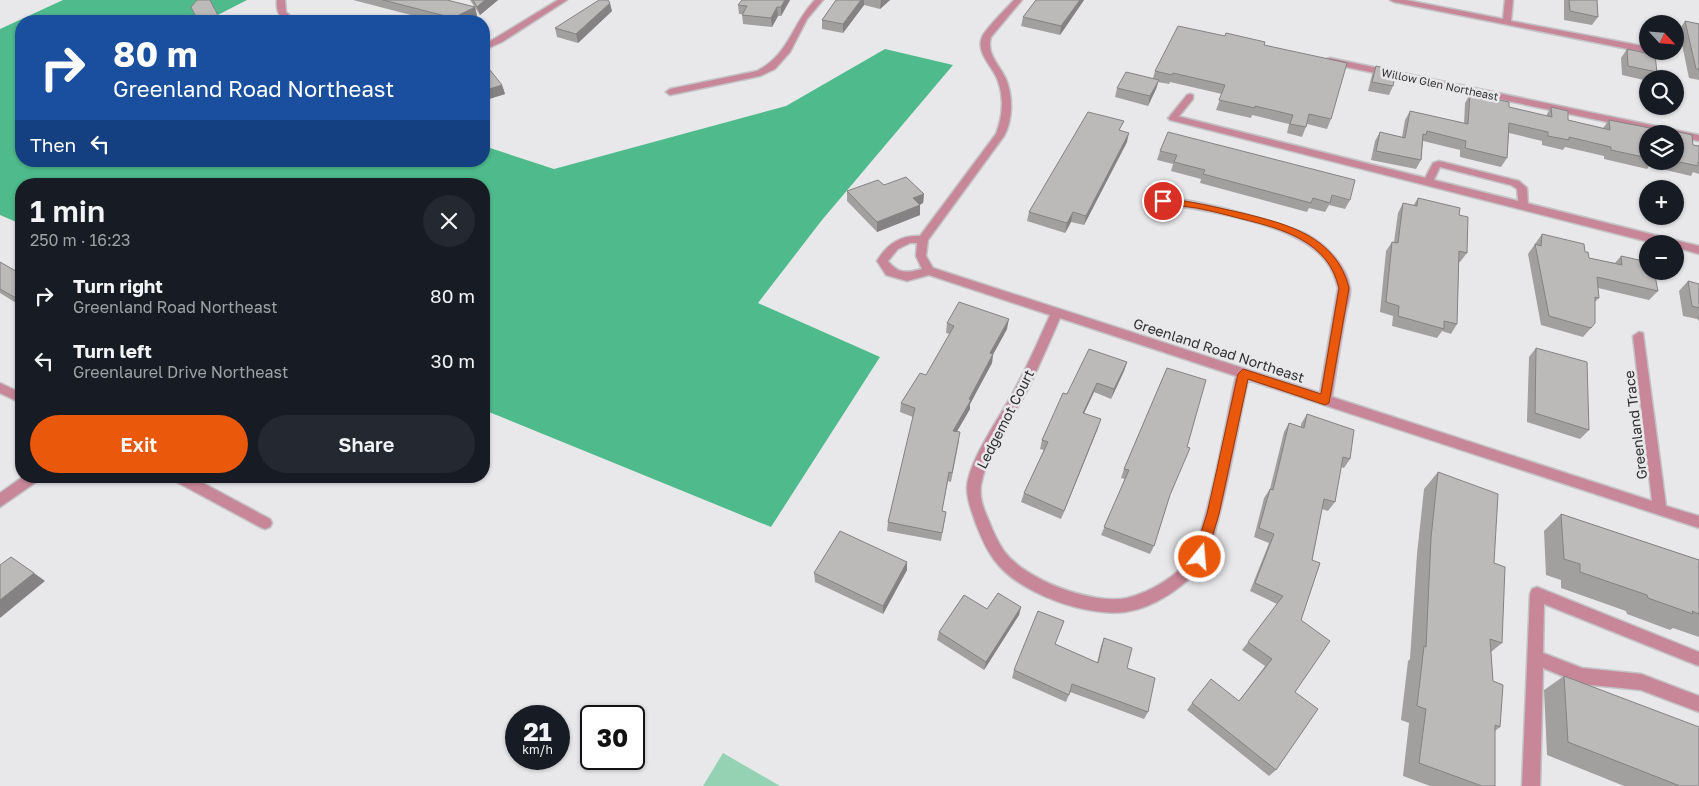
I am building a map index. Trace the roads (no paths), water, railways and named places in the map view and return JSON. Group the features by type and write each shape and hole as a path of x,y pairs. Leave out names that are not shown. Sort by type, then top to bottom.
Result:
{"street":[{"path":"281,0 279,6 282,15"},
{"path":"490,45 563,0"},
{"path":"670,92 760,73 774,68 785,56 806,13 819,0"},
{"path":"923,240 900,241 889,249 882,261 890,272 907,276 929,271 921,256 923,240 1001,134 1007,105 1002,80 985,51 985,43 987,36 1018,0"},
{"path":"1394,0 1639,48"},
{"path":"1507,22 1509,0"},
{"name":"Willow Glen Northeast","path":"1318,58 1699,138"},
{"path":"1190,97 1172,118 1639,235"},
{"path":"1428,182 1436,165 1439,164 1515,183 1522,188 1523,206"},
{"path":"1163,201 1197,205 1277,225 1306,238 1328,254 1340,272 1344,288 1325,400"},
{"path":"1684,246 1699,250"},
{"name":"Greenland Road Northeast","path":"929,271 1699,522"},
{"name":"Ledgemot Court","path":"1057,313 1023,386 981,462 974,486 975,503 987,534 1000,557 1020,576 1044,590 1075,600 1125,605 1148,598 1170,586 1200,557 1213,514 1243,374"},
{"name":"Greenland Trace","path":"1639,336 1660,509"},
{"path":"0,388 15,395"},
{"path":"0,501 24,483"},
{"path":"191,483 265,523"},
{"path":"1531,786 1537,594 1699,659"},
{"path":"1534,657 1582,676 1641,682 1699,704"}]}
